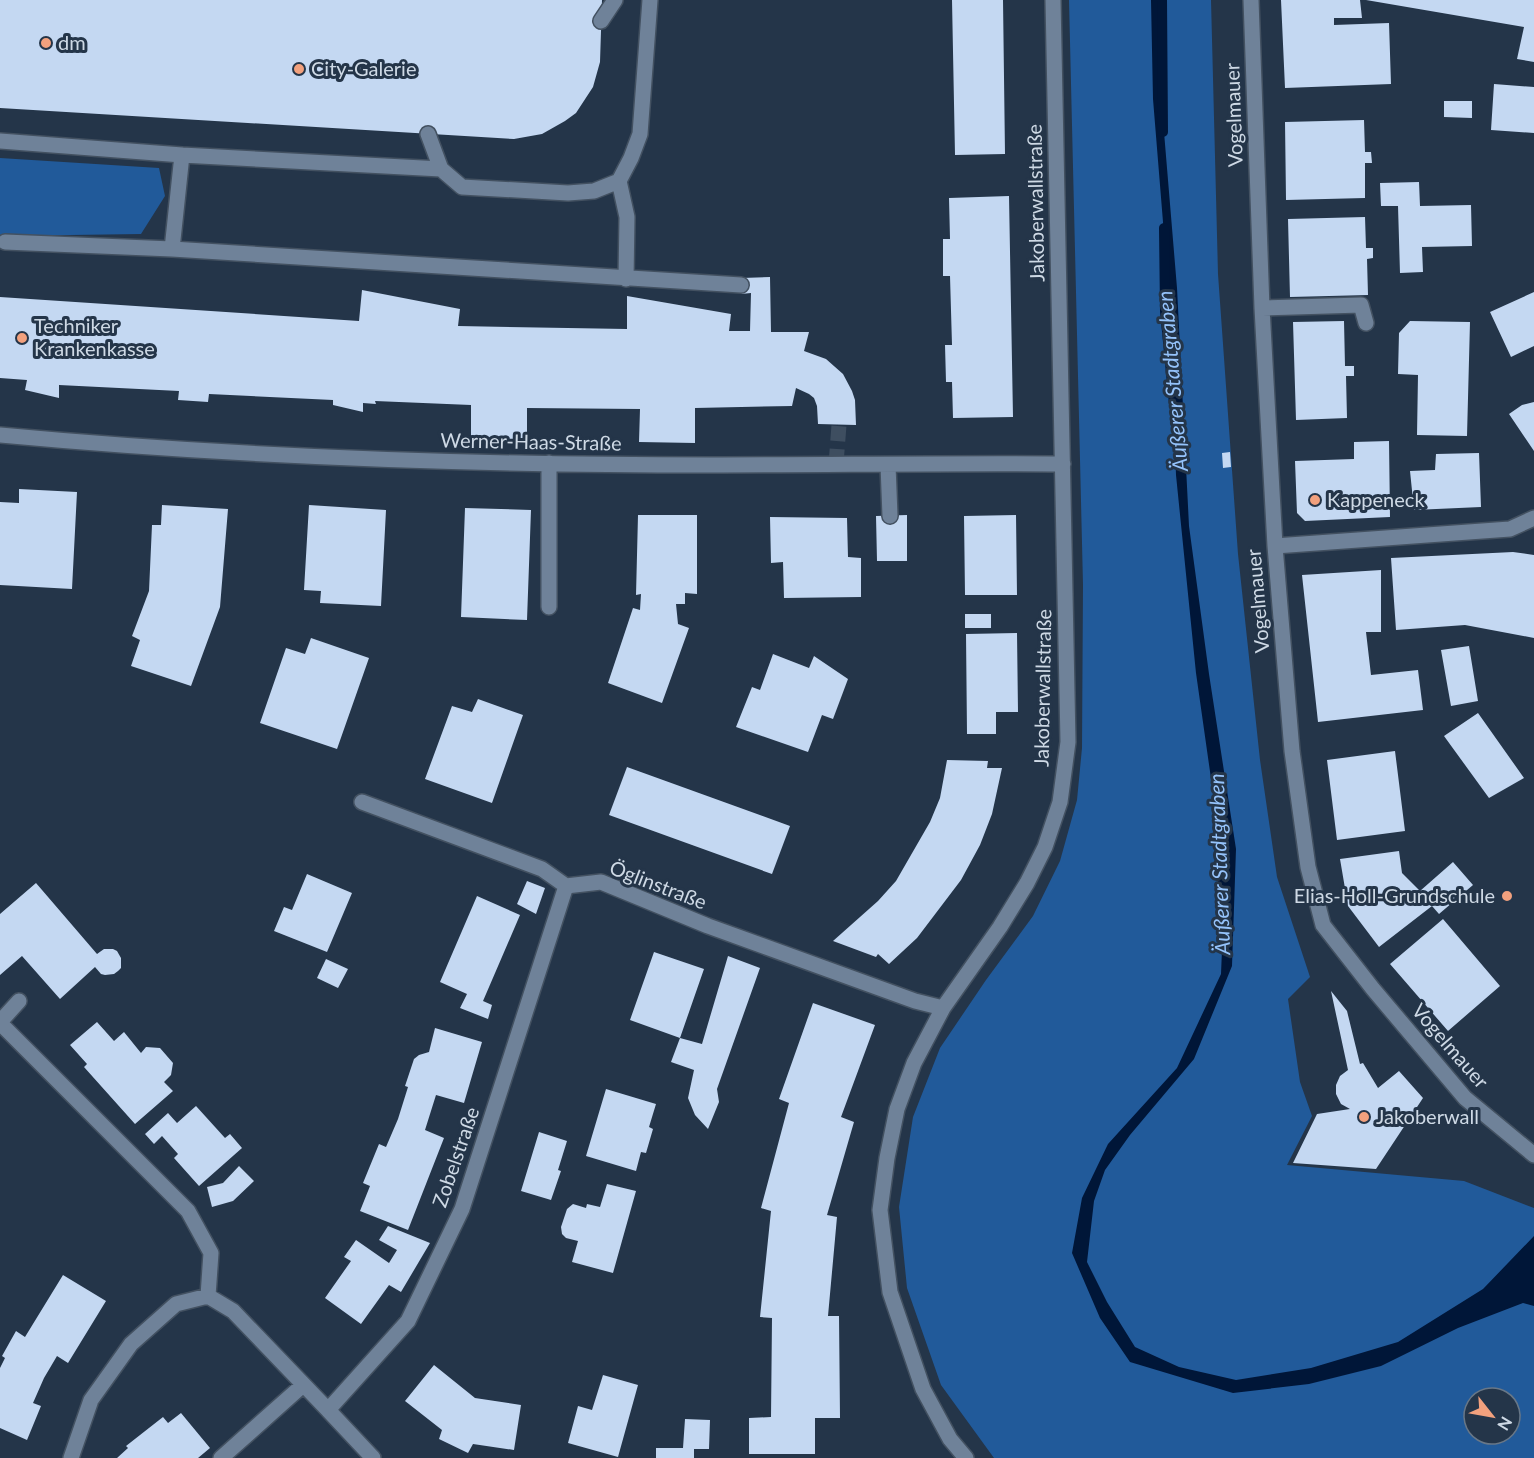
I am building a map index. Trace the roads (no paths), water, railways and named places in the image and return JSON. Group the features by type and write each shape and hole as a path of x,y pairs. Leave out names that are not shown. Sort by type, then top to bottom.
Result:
{"street":[{"path":"601,21 615,0"},
{"path":"626,279 627,217 619,181 640,134 651,0"},
{"name":"Jakoberwallstraße","path":"966,1458 950,1439 923,1389 890,1292 880,1210 897,1109 914,1063 943,1008 1000,927 1027,883 1045,847 1060,802 1068,742 1053,0"},
{"name":"Vogelmauer","path":"1251,0 1262,308 1275,546 1292,751 1308,867 1323,925 1373,989 1465,1098 1534,1155"},
{"path":"428,134 441,169 462,187 568,193 594,191 619,181"},
{"path":"0,141 182,155 441,169"},
{"path":"172,249 182,155"},
{"path":"5,242 172,249 741,285"},
{"path":"1262,308 1361,305 1366,323"},
{"name":"Werner-Haas-Straße","path":"0,435 110,445 425,461 888,465 1063,464"},
{"path":"549,463 549,607"},
{"path":"888,465 890,516"},
{"path":"1275,546 1510,529 1534,518"},
{"path":"362,802 542,869 566,886"},
{"name":"Öglinstraße","path":"566,886 601,882 708,926 915,1001 943,1008"},
{"name":"Zobelstraße","path":"328,1410 408,1321 462,1209 566,886"},
{"path":"20,1000 0,1022 188,1211 211,1253 208,1296"},
{"path":"71,1458 91,1400 131,1344 176,1304 208,1296 232,1311 373,1458"},
{"path":"220,1458 303,1385"}],"water":[{"path":"1151,0 1161,0 1159,29 1162,108 1177,288 1189,526 1236,849 1232,966 1194,1059 1130,1135 1105,1170 1094,1201 1087,1262 1107,1302 1135,1347 1179,1367 1236,1380 1311,1368 1398,1342 1483,1289 1534,1236 1534,1306 1523,1303 1458,1328 1381,1366 1309,1384 1233,1393 1130,1362 1100,1318 1072,1253 1082,1198 1108,1144 1177,1068 1221,974 1225,877 1196,673 1176,475 1170,308 1153,99"}],"waterway":[{"name":"Äußerer Stadtgraben","path":"1162,0 1163,132"},
{"name":"Äußerer Stadtgraben","path":"1164,228 1165,311 1174,404"},
{"name":"Äußerer Stadtgraben","path":"1222,846 1224,929"}],"tunnel":[{"path":"836,464 839,425"}],"place":[{"name":"dm","path":"46,43"},
{"name":"City-Galerie","path":"299,69"},
{"name":"Techniker Krankenkasse","path":"22,338"},
{"name":"Kappeneck","path":"1315,500"},
{"name":"Elias-Holl-Grundschule","path":"1507,896"},
{"name":"Jakoberwall","path":"1364,1117"}]}
